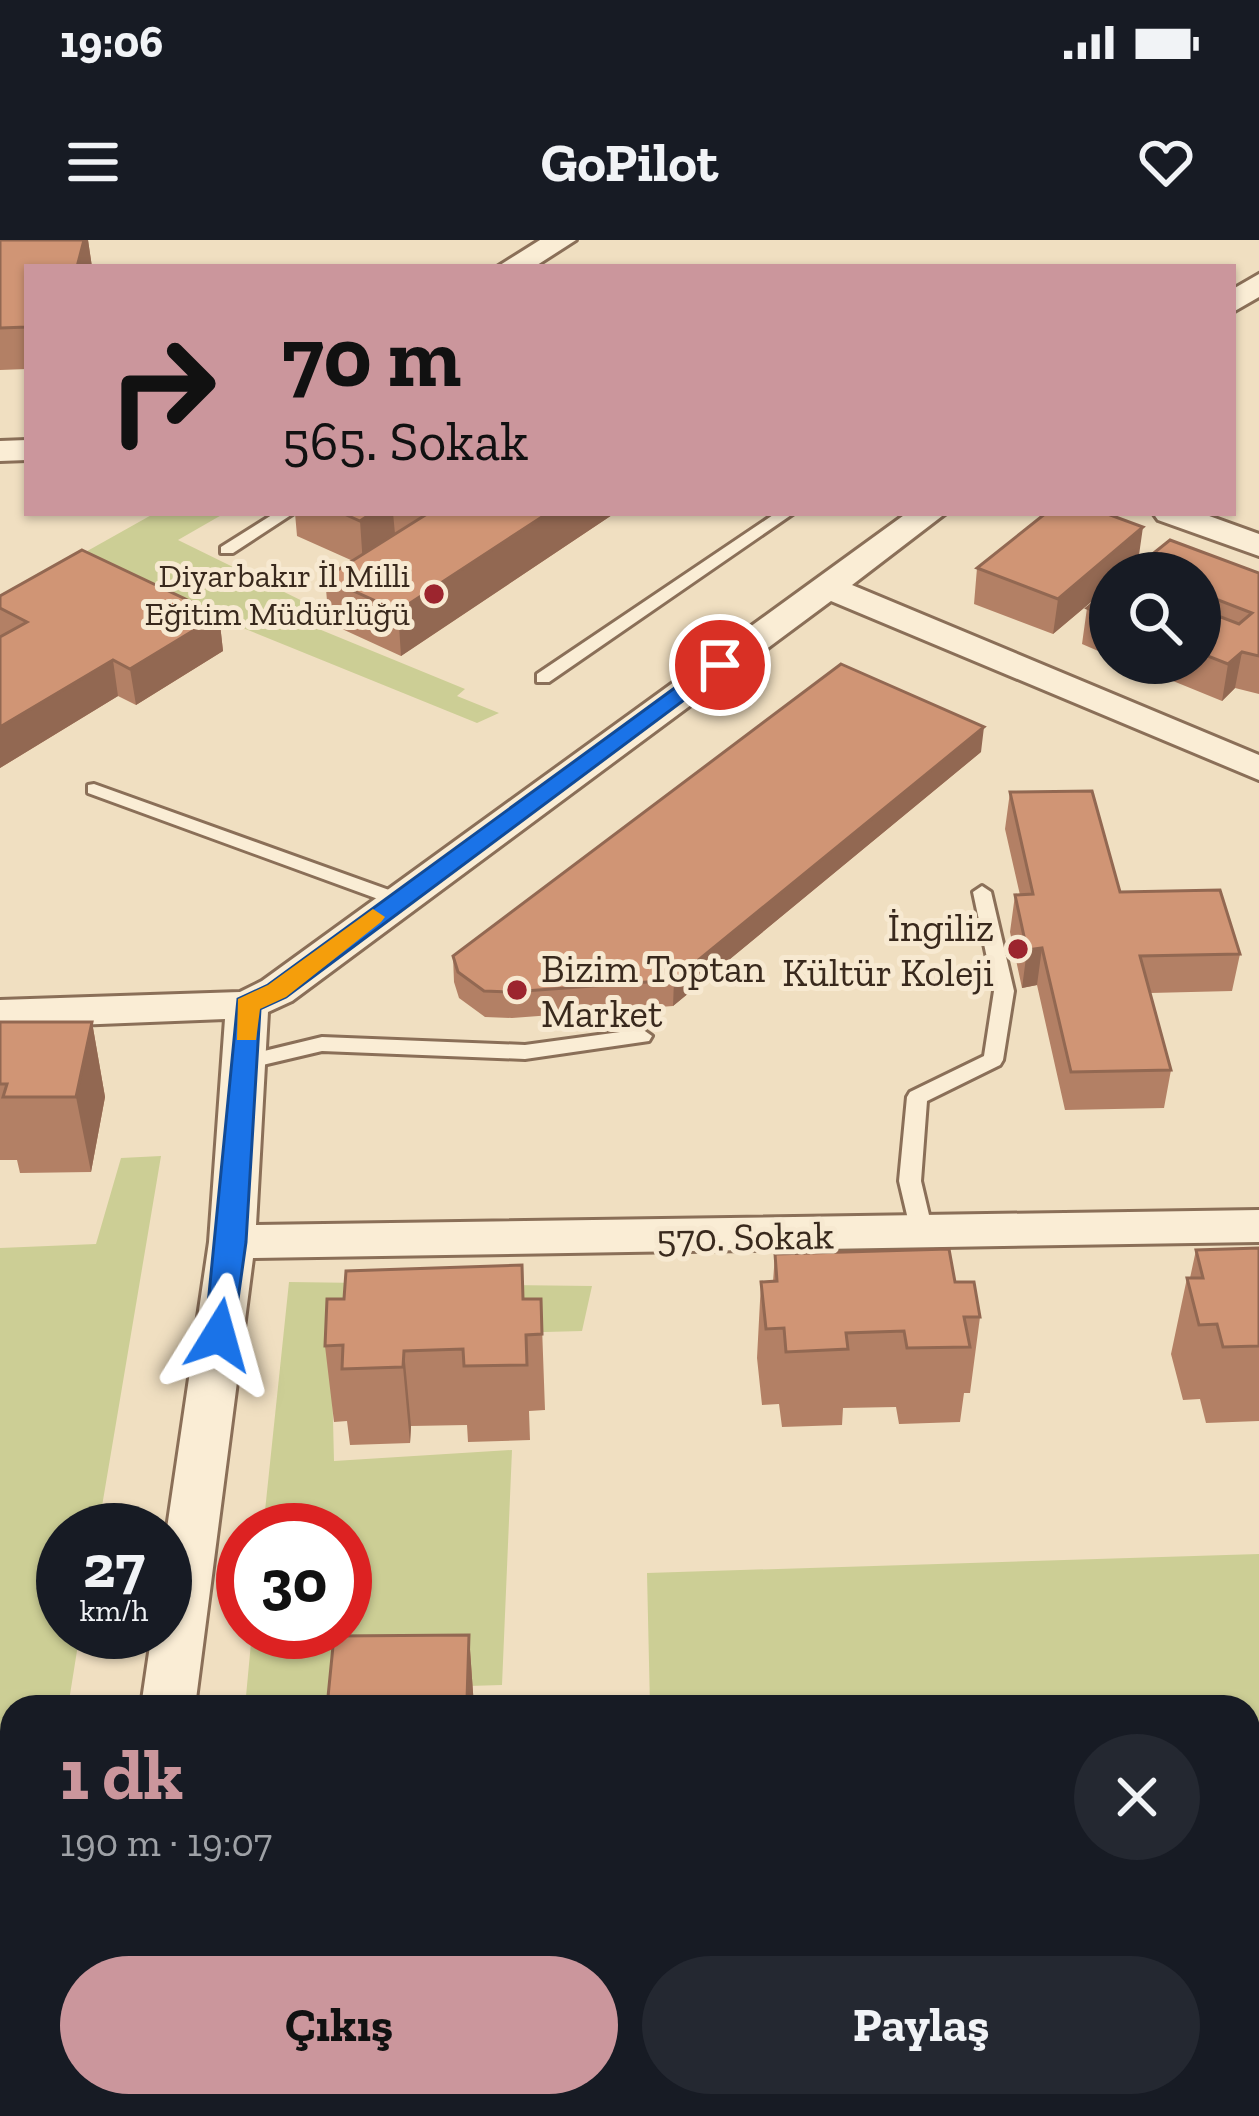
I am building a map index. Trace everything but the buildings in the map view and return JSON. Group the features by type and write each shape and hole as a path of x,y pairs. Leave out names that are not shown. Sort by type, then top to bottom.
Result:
{"street":[{"path":"518,264 562,240"},
{"path":"0,1014 248,1005 277,991 396,899 925,516"},
{"path":"1178,516 1259,546"},
{"path":"828,587 1259,769"},
{"path":"170,1695 232,1242 248,1005"},
{"name":"570. Sokak","path":"232,1242 1259,1226"}],"lane":[{"path":"227,550 281,516"},
{"path":"543,678 782,516"},
{"path":"94,789 396,899"},
{"path":"922,1232 910,1180 917,1096 993,1060 1004,992 982,892"},
{"path":"246,1061 322,1044 525,1052 642,1036"}],"green space":[{"path":"150,516 220,516 178,540 327,613 309,625 465,689 457,696 499,713 477,723 73,559"},
{"path":"161,1156 103,1503 36,1503 36,1659 76,1659 70,1695 0,1695 0,1248 96,1244 121,1158"},
{"path":"289,1282 592,1286 582,1331 331,1338 334,1461 512,1450 502,1685 246,1695 249,1659 372,1659 372,1503 266,1503"},
{"path":"1259,1554 1259,1695 650,1695 647,1573"}],"slow traffic":[{"path":"247,1034 248,1005 277,991 373,917"}],"place":[{"name":"Diyarbakır İl Milli Eğitim Müdürlüğü","path":"434,594"},
{"name":"İngiliz Kültür Koleji","path":"1018,949"},
{"name":"Bizim Toptan Market","path":"517,990"}],"route":[{"path":"219,1335 232,1242 248,1005 277,991 720,665"}]}
